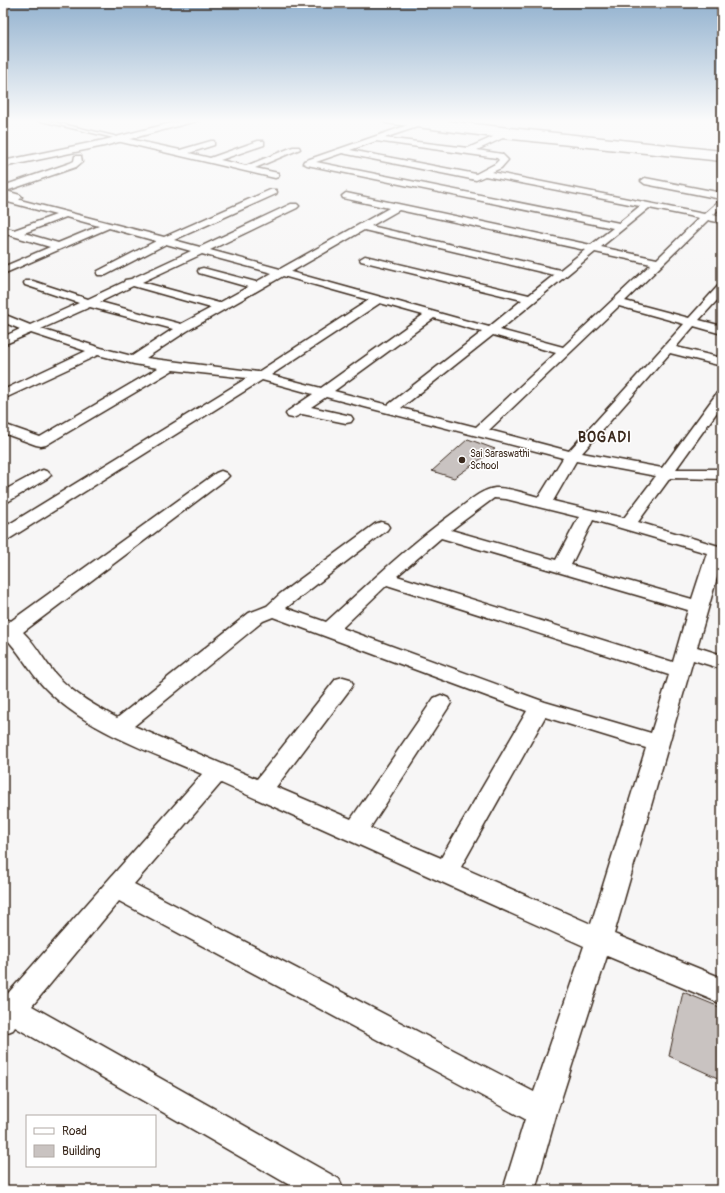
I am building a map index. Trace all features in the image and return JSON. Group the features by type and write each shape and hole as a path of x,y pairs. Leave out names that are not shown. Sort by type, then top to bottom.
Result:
{"street":[{"path":"3,189 42,176"},
{"path":"370,176 620,226"},
{"path":"457,193 479,176"},
{"path":"484,176 722,220"},
{"path":"644,181 722,196"},
{"path":"221,307 132,283 102,273 165,240 273,192"},
{"path":"346,196 659,263"},
{"path":"6,199 165,240 490,332 564,351"},
{"path":"478,432 659,263 722,201"},
{"path":"3,341 202,251 294,206"},
{"path":"392,408 490,332 646,206"},
{"path":"134,360 183,328 398,207"},
{"path":"15,233 66,214"},
{"path":"3,271 109,225"},
{"path":"362,227 562,274"},
{"path":"3,230 60,247"},
{"path":"365,259 531,299"},
{"path":"203,271 258,286"},
{"path":"30,283 89,303 183,328"},
{"path":"544,504 572,456 691,322 721,291"},
{"path":"3,535 260,376 377,300"},
{"path":"616,302 722,330"},
{"path":"346,419 296,412 323,391 431,315"},
{"path":"3,318 30,329 97,351 134,360 170,366 260,376 392,408 572,456 666,473 722,474"},
{"path":"668,348 722,362"},
{"path":"6,391 97,351"},
{"path":"3,428 41,442 170,366"},
{"path":"628,524 722,396"},
{"path":"3,498 43,475"},
{"path":"221,476 7,628 22,642 51,682 81,708 118,728 599,940 722,991"},
{"path":"328,631 384,578 438,532 488,495 496,493 506,494 628,524 719,552 698,607 599,940 542,1112 519,1190"},
{"path":"561,567 588,514"},
{"path":"118,728 256,617 273,610 286,598 381,527"},
{"path":"438,532 698,607"},
{"path":"384,578 683,661 722,662"},
{"path":"273,610 540,708 658,743"},
{"path":"261,791 343,684"},
{"path":"355,832 441,703"},
{"path":"446,872 540,708"},
{"path":"217,772 116,887 7,1015 328,1190"},
{"path":"116,887 542,1112"}],"building":[{"name":"Sai Saraswathi School","path":"468,439 495,449 454,478 432,471"},
{"path":"683,992 722,1008 722,1080 669,1056"}],"place":[{"name":"Sai Saraswathi School","path":"462,460"}],"district":[{"name":"BOGADI","path":"605,437"}]}
